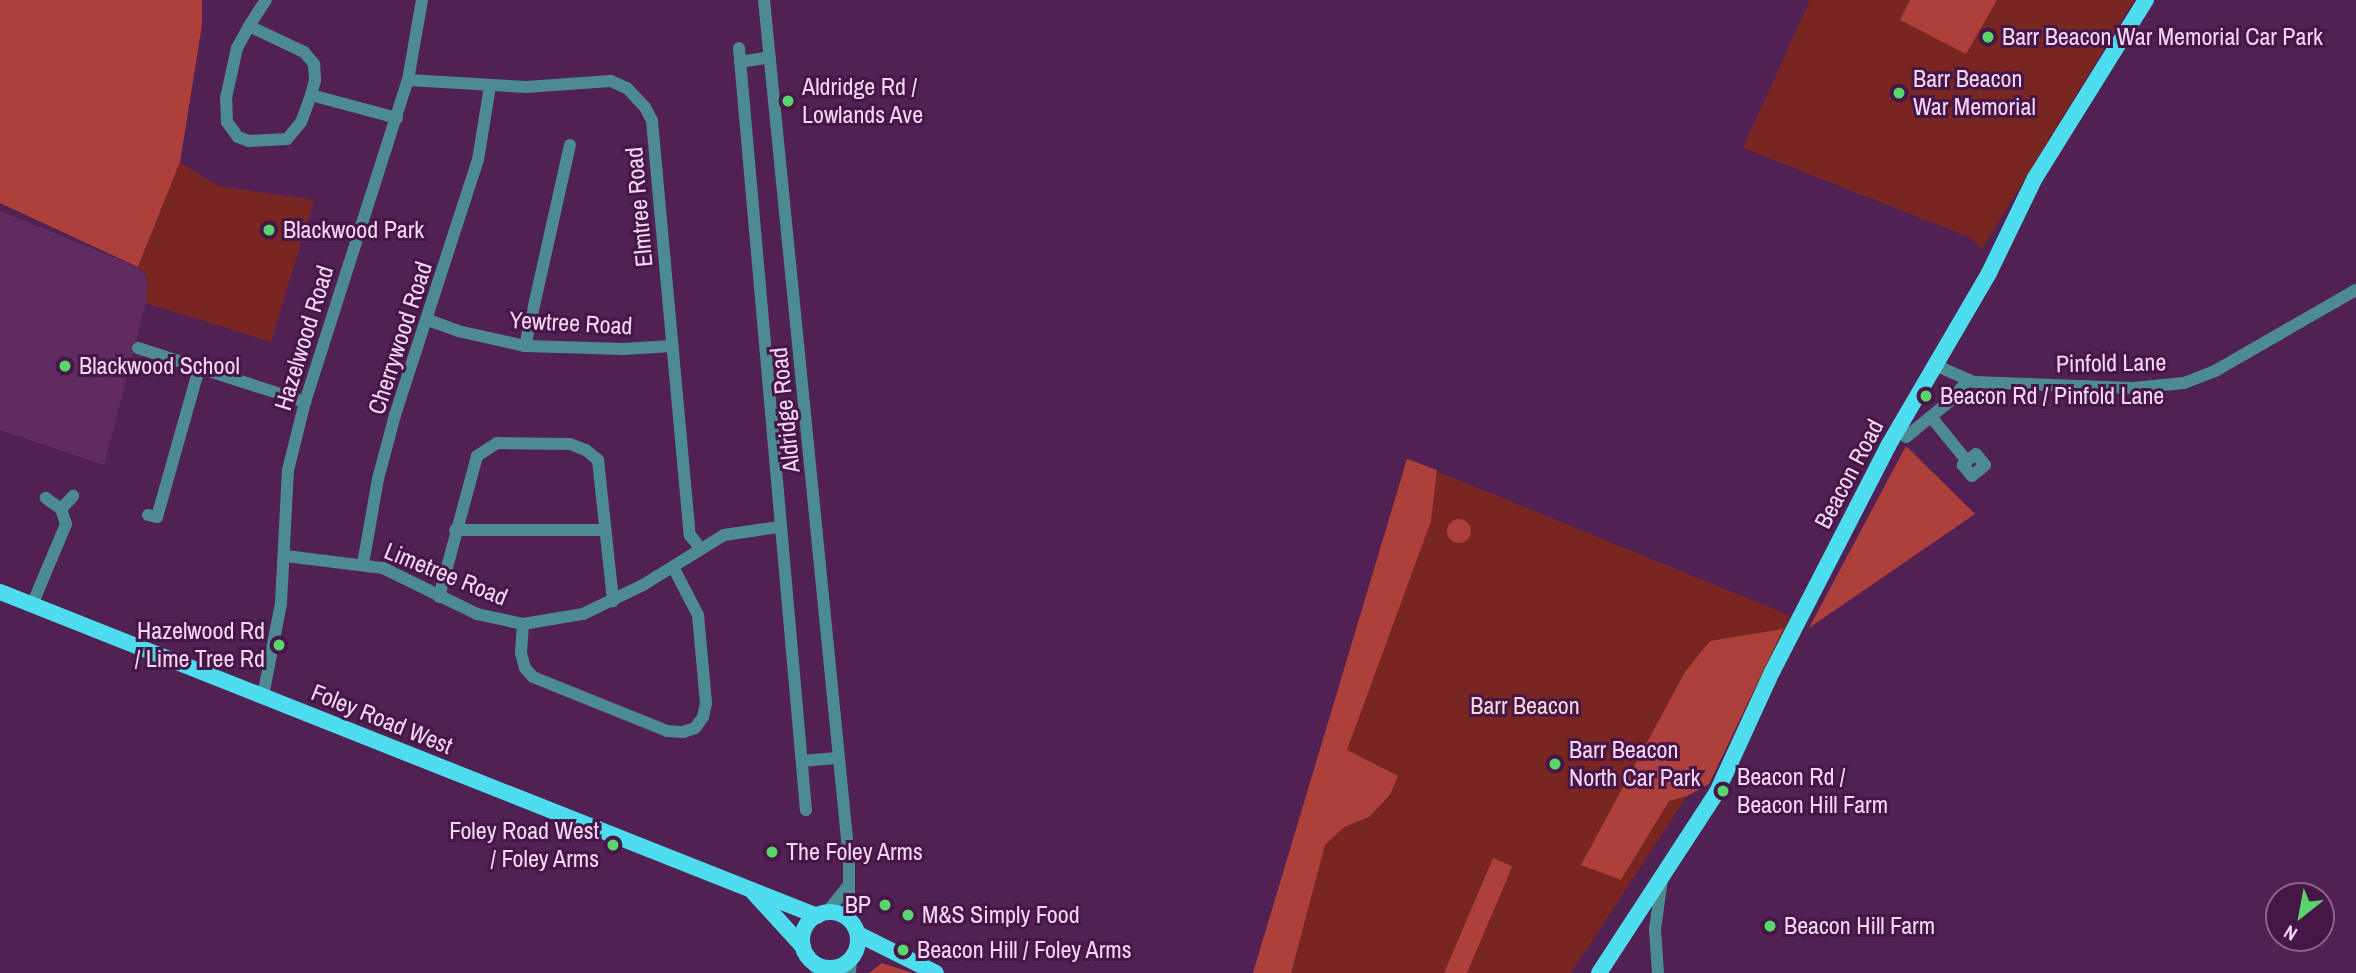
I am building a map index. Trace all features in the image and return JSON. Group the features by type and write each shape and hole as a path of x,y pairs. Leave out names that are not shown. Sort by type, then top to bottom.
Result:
{"main road":[{"name":"Beacon Road","path":"1599,973 1717,792 1772,673 1859,500 1989,273 2035,178 2146,0"},
{"name":"Foley Road West","path":"0,592 822,914"},
{"name":"Foley Road West","path":"748,887 803,947"},
{"path":"893,951 833,969 816,967 803,947 806,926 822,914 845,917 856,929 936,973"},
{"path":"852,963 856,929"}],"street":[{"path":"249,26 304,52 314,64 315,80 311,95 301,122 287,139 266,142 238,137 227,122 226,98 237,48 249,26 266,0"},
{"name":"Hazelwood Road","path":"263,696 279,614 286,556 283,521 288,470 305,402 408,80 422,0"},
{"name":"Aldridge Road","path":"764,0 849,859 849,913 856,929"},
{"name":"Aldridge Road","path":"770,57 740,55 779,527 806,810"},
{"name":"Elmtree Road","path":"408,80 526,87 611,81 627,88 645,107 652,121 690,535 700,548"},
{"name":"Cherrywood Road","path":"363,564 378,479 395,415 478,159 490,86"},
{"path":"311,95 397,118"},
{"path":"525,346 570,163 570,145"},
{"name":"Pinfold Lane","path":"1937,366 1968,380 2133,388 2184,383 2216,371 2356,290"},
{"name":"Yewtree Road","path":"428,320 458,331 525,346 609,349 672,346"},
{"path":"138,348 305,402"},
{"path":"148,515 157,517 199,369"},
{"path":"1906,437 1932,418 1968,380"},
{"path":"1932,418 1967,461"},
{"path":"439,597 455,530 477,457 498,443 570,444 586,450 598,460 613,600"},
{"path":"61,509 73,496"},
{"path":"32,605 66,524 61,509 46,498"},
{"name":"Limetree Road","path":"286,556 363,564 405,577 439,597 477,614 523,624 583,614 673,568 700,548 724,535 779,527"},
{"path":"455,530 605,530"},
{"path":"523,624 521,653 525,668 533,677 667,731 683,732 695,728 703,717 706,703 698,615 673,568"},
{"path":"802,761 839,758"},
{"path":"1658,973 1655,929 1662,879"},
{"path":"822,914 848,886"}],"shaded area":[{"path":"0,0 202,0 202,25 180,162 138,267 0,203"},
{"path":"1910,0 1997,0 1966,54 1900,20"},
{"name":"Blackwood School","path":"0,211 138,267 146,276 149,291 104,465 0,430"},
{"path":"1906,446 1975,514 1809,628"},
{"path":"1407,459 1437,470 1431,521 1347,750 1398,776 1390,795 1369,817 1344,827 1325,845 1291,973 1253,973"},
{"path":"1459,519 1468,522 1471,531 1468,540 1459,543 1450,540 1447,531 1450,522"},
{"path":"1783,629 1709,784 1687,796 1669,801 1621,880 1581,865 1685,672 1710,641"},
{"path":"1493,858 1512,866 1467,973 1444,973"},
{"path":"882,963 913,973 869,973"}],"green space":[{"path":"1810,0 2134,0 1982,249 1969,237 1743,148"},
{"name":"Blackwood Park","path":"180,162 218,186 314,200 271,342 146,303 147,276 138,267"},
{"name":"Barr Beacon","path":"1407,459 1791,616 1709,784 1687,796 1571,973 1253,973"}],"place":[{"name":"Barr Beacon War Memorial Car Park","path":"1988,37"},
{"name":"Barr Beacon War Memorial","path":"1899,93"},
{"name":"Aldridge Rd / Lowlands Ave","path":"788,101"},
{"name":"Blackwood Park","path":"269,230"},
{"name":"Blackwood School","path":"65,366"},
{"name":"Beacon Rd / Pinfold Lane","path":"1926,396"},
{"name":"Hazelwood Rd / Lime Tree Rd","path":"279,645"},
{"name":"Barr Beacon North Car Park","path":"1555,764"},
{"name":"Beacon Rd / Beacon Hill Farm","path":"1723,791"},
{"name":"Foley Road West / Foley Arms","path":"613,845"},
{"name":"The Foley Arms","path":"772,852"},
{"name":"BP","path":"885,905"},
{"name":"M&S Simply Food","path":"908,915"},
{"name":"Beacon Hill Farm","path":"1770,926"},
{"name":"Beacon Hill / Foley Arms","path":"903,950"}]}
